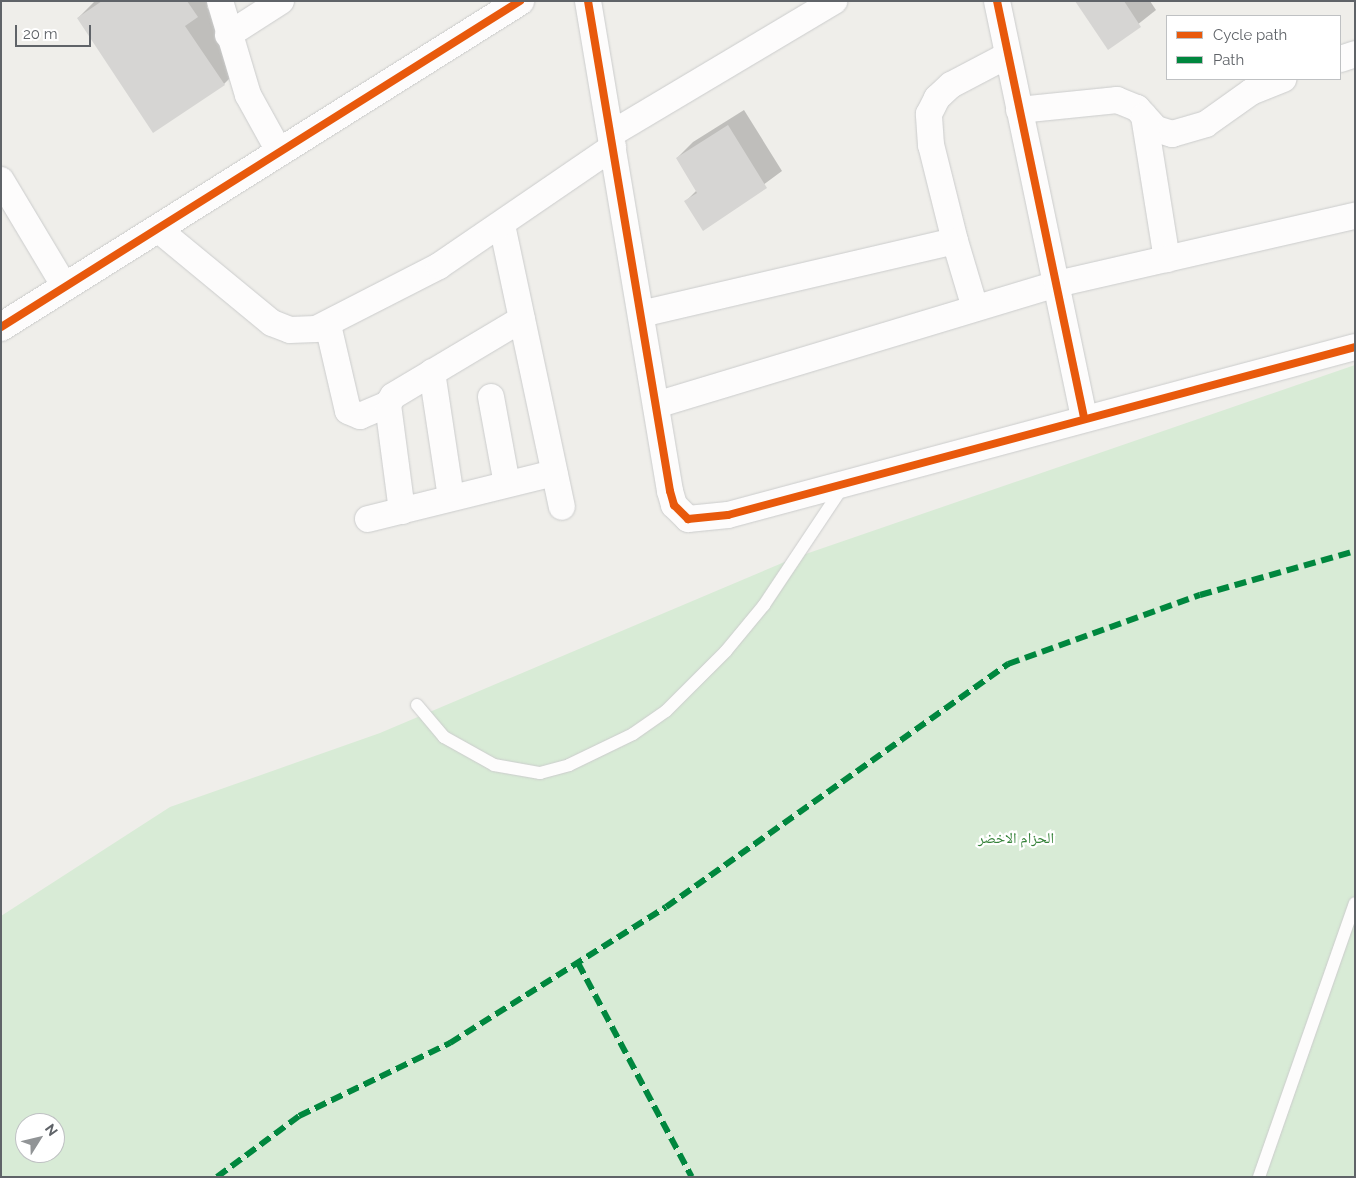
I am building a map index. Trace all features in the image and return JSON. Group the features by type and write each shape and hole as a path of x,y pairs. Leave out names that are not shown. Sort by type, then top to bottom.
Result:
{"street":[{"path":"220,1 228,34 248,95 280,153"},
{"path":"228,34 281,1"},
{"path":"1,327 159,230 520,1"},
{"path":"588,1 674,506 688,519 728,515 846,481 1355,347"},
{"path":"159,230 272,323 290,330 328,325 439,266 502,225 612,141 834,1"},
{"path":"997,1 1084,418"},
{"path":"975,308 955,241 931,145 929,114 937,98 952,85 1008,54"},
{"path":"1341,58 1355,54"},
{"path":"1020,110 1098,99 1128,102 1163,133 1188,131 1219,117 1251,92 1281,80"},
{"path":"1144,116 1167,258"},
{"path":"1,180 65,287"},
{"path":"656,406 1057,284 1355,216"},
{"path":"502,225 562,507"},
{"path":"641,314 955,241"},
{"path":"328,325 348,411 360,416 388,404 393,396 522,319"},
{"path":"432,372 451,498"},
{"path":"491,397 508,484"},
{"path":"388,404 402,511"},
{"path":"368,519 554,473"}],"lane":[{"path":"417,705 444,737 494,765 540,772 569,765 633,734 666,711 753,618 846,481"},
{"path":"1259,1177 1355,903"}],"green space":[{"name":"الحزام الاخضر","path":"1355,365 1355,1177 1,1177 1,916 170,807 380,733 794,558"}],"building":[{"path":"102,1 187,1 198,17 185,26 225,85 153,133 77,18"},
{"path":"1075,1 1124,1 1141,27 1108,50"},
{"path":"728,125 767,188 703,231 684,201 697,193 676,158"}],"marked path":[{"path":"217,1177 299,1116 450,1043 666,907 1008,664 1200,595 1355,551"},
{"path":"578,963 692,1177"}],"cycle path":[{"path":"1,327 520,1"},
{"path":"588,1 670,491 674,505 688,519 728,515 1355,347"},
{"path":"997,1 1084,418"}]}
